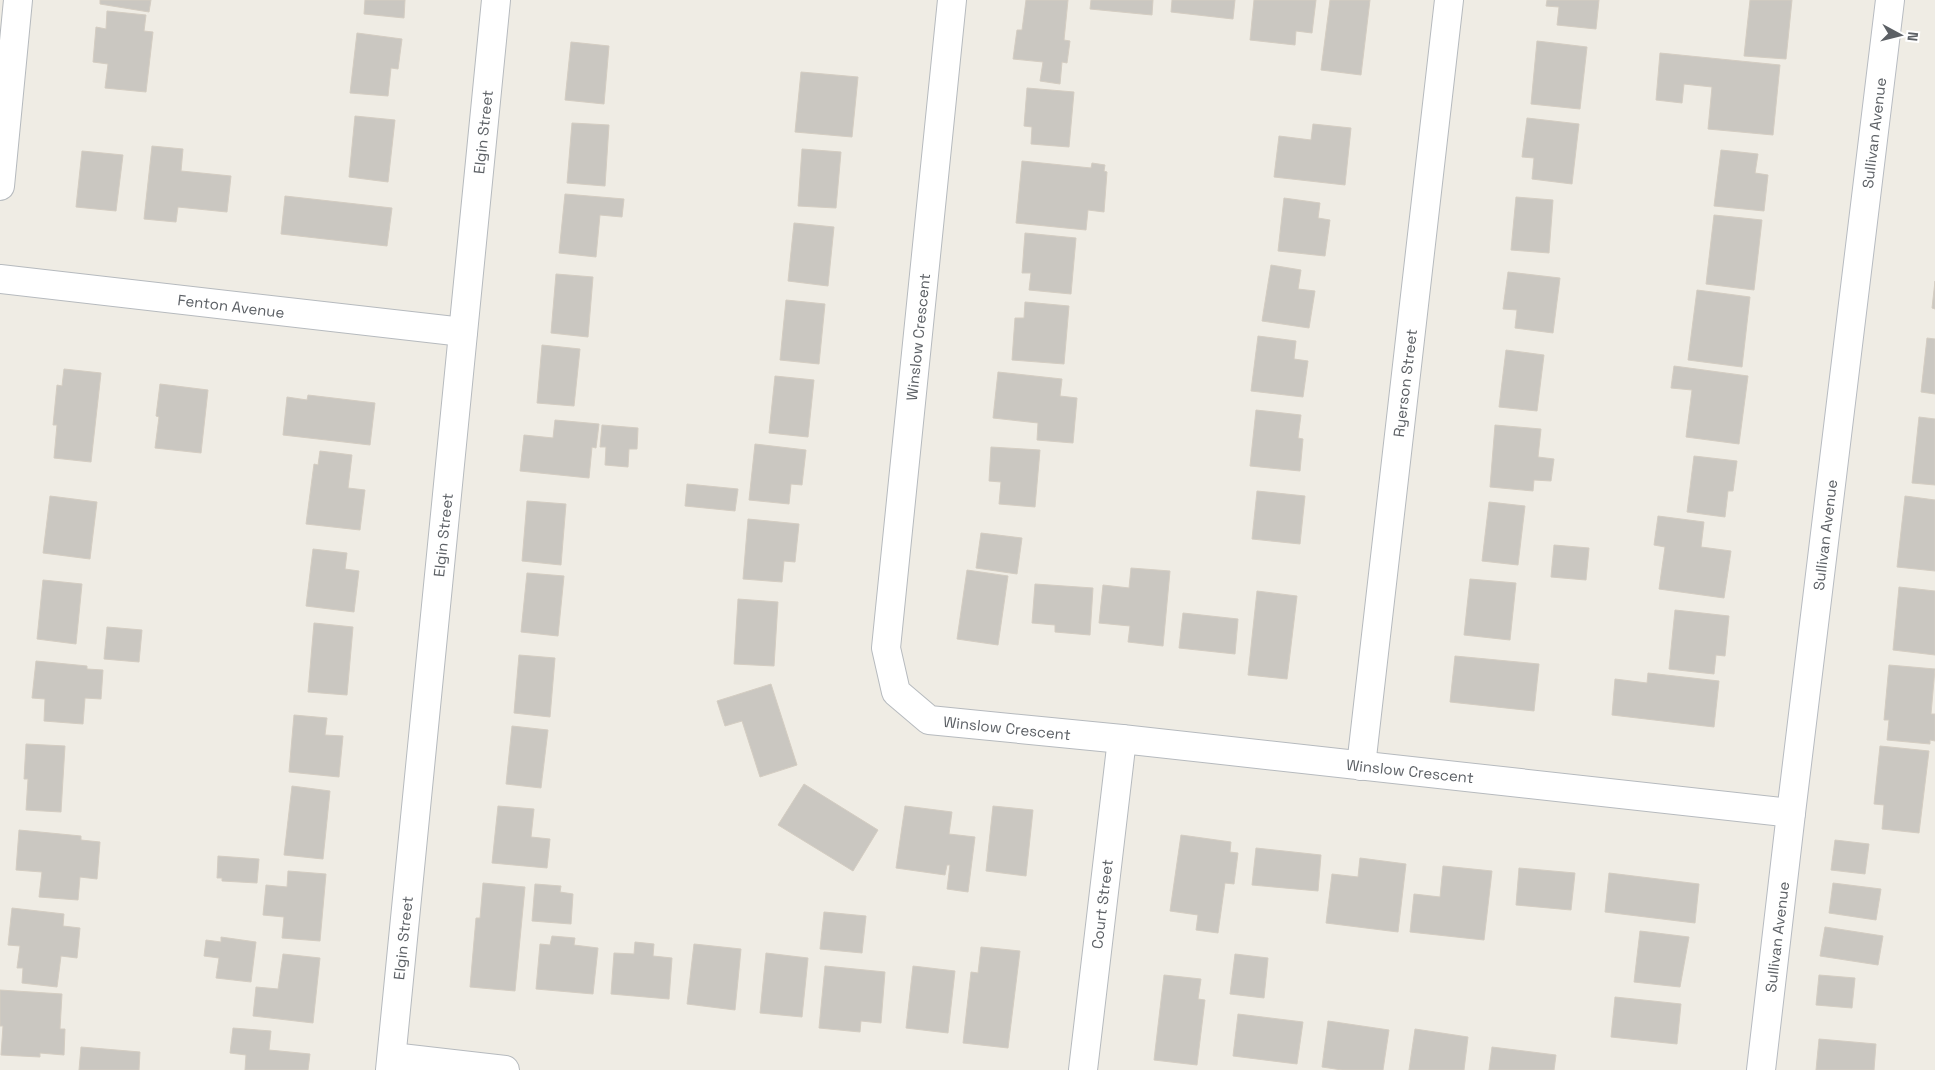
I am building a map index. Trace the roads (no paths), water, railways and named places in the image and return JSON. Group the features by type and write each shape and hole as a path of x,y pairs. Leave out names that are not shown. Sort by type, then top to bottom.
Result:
{"street":[{"path":"0,186 18,0"},
{"name":"Elgin Street","path":"391,1064 496,0"},
{"name":"Winslow Crescent","path":"952,0 886,648 896,692 928,720 1122,739 1791,813"},
{"name":"Ryerson Street","path":"1361,766 1449,0"},
{"name":"Sullivan Avenue","path":"1761,1070 1890,0"},
{"name":"Fenton Avenue","path":"0,279 463,332"},
{"name":"Court Street","path":"1083,1070 1122,739"},
{"path":"391,1064 505,1070"}]}
